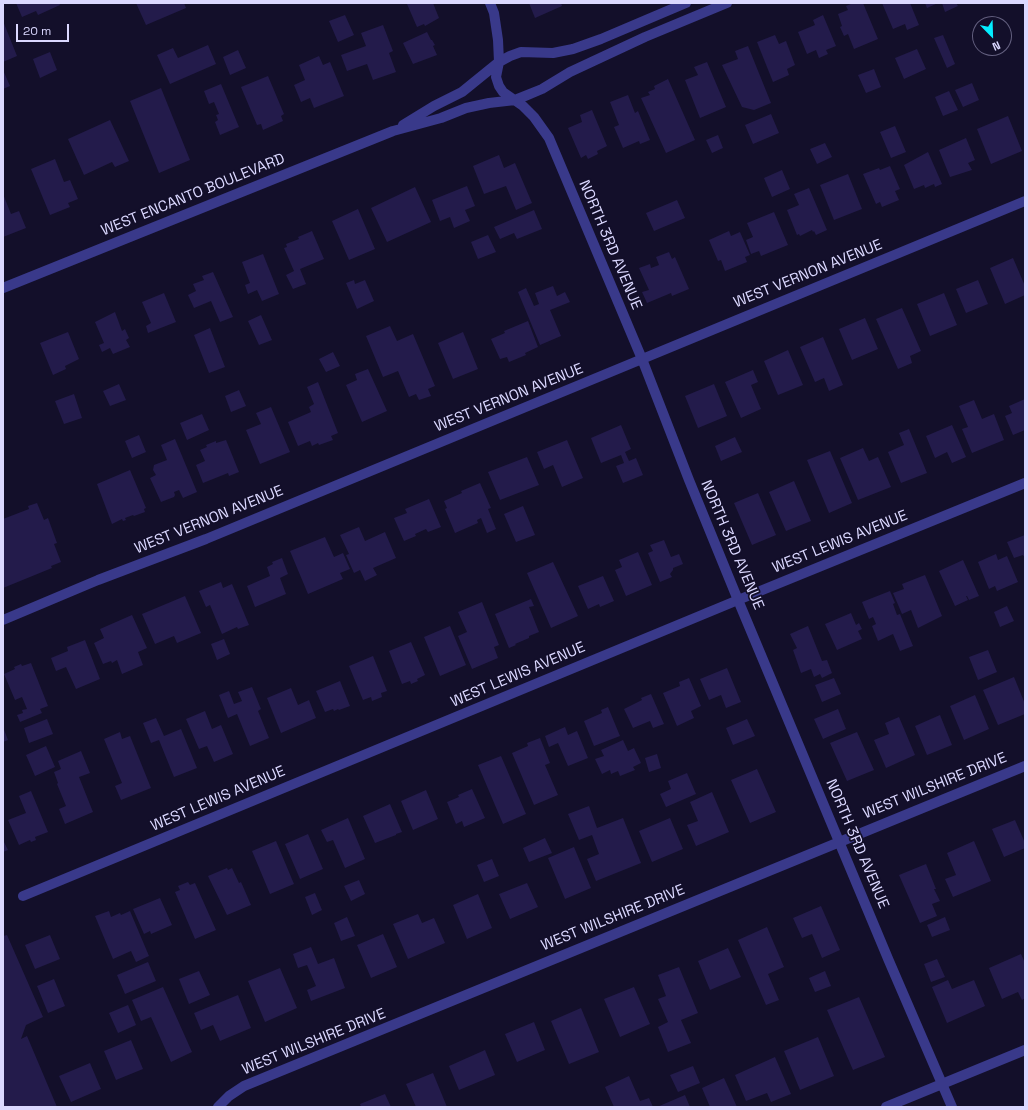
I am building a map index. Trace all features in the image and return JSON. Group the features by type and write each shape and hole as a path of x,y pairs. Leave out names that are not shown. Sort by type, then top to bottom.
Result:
{"street":[{"name":"NORTH 3RD AVENUE","path":"490,3 496,30 499,62 496,77 499,86 503,92 515,100 534,117 549,138 642,359 738,600 952,1107"},
{"name":"WEST ENCANTO BOULEVARD","path":"393,131 434,106 462,92 499,62 510,56 521,52 553,53 573,49 601,39 686,3"},
{"name":"WEST ENCANTO BOULEVARD","path":"3,288 393,131 441,118 466,108 489,103 515,100 542,89 570,72 645,37 727,3"},
{"name":"WEST VERNON AVENUE","path":"3,620 98,580 206,539 1025,201"},
{"name":"WEST LEWIS AVENUE","path":"23,896 1025,483"},
{"name":"WEST WILSHIRE DRIVE","path":"218,1107 229,1096 244,1086 1025,766"},
{"path":"886,1107 1025,1050"}],"building":[{"path":"16,3 59,3 60,5 38,15 36,11 22,17"},
{"path":"136,3 184,3 186,8 146,25"},
{"path":"433,3 439,18 425,26 424,24 417,27 407,4"},
{"path":"529,3 561,3 562,6 535,18"},
{"path":"853,3 863,3 878,39 854,49 848,34 844,36 840,27 842,26 838,14 848,10 846,6"},
{"path":"882,3 910,3 919,25 907,30 905,24 893,29"},
{"path":"925,3 938,3 927,8"},
{"path":"942,3 956,3 958,6 945,12"},
{"path":"345,15 354,35 338,42 329,21"},
{"path":"823,15 836,46 826,50 828,54 819,58 816,50 807,54 798,32 815,25 813,20"},
{"path":"3,21 17,56 3,62"},
{"path":"383,25 393,51 389,53 396,72 373,80 367,64 347,71 341,55 366,46 361,33"},
{"path":"427,32 435,45 433,46 437,55 413,64 403,43"},
{"path":"775,35 779,44 786,41 795,65 787,69 789,75 773,82 757,42"},
{"path":"943,35 955,64 947,68 934,38"},
{"path":"208,45 216,64 170,84 157,55 173,48 178,58"},
{"path":"748,46 771,103 754,110 742,107 722,65 738,59 735,51"},
{"path":"917,49 926,69 904,79 895,58"},
{"path":"238,50 246,68 230,75 223,57"},
{"path":"50,52 57,70 40,78 33,59"},
{"path":"319,56 323,65 330,62 344,96 314,108 310,98 301,102 294,85 305,80 299,65"},
{"path":"707,62 726,107 700,118 685,80 698,75 694,67"},
{"path":"874,69 881,87 866,93 858,75"},
{"path":"3,70 10,86 3,89"},
{"path":"268,76 284,114 281,116 283,121 263,130 261,124 257,125 241,87"},
{"path":"668,79 695,140 666,153 641,98 650,95 648,92 655,89 654,86"},
{"path":"972,83 979,100 963,107 955,90"},
{"path":"221,84 239,127 220,135 215,122 218,120 216,115 219,114 214,102 209,104 204,91"},
{"path":"161,88 190,160 159,173 130,101"},
{"path":"949,91 958,110 943,116 935,97"},
{"path":"628,95 635,113 638,111 650,140 640,144 639,141 623,148 614,127 619,125 610,102"},
{"path":"592,110 607,146 597,151 598,154 588,159 586,155 581,158 568,128 582,122 580,115"},
{"path":"771,114 779,133 753,144 745,125"},
{"path":"1008,116 1022,151 991,164 977,129"},
{"path":"110,120 129,161 115,167 112,162 84,175 68,139"},
{"path":"895,126 906,152 891,158 880,132"},
{"path":"718,135 723,148 712,153 706,140"},
{"path":"966,138 975,160 968,163 972,170 950,177 939,150"},
{"path":"825,143 832,157 817,164 810,149"},
{"path":"928,152 942,184 935,187 934,184 925,188 924,185 914,189 904,165"},
{"path":"499,155 504,168 515,163 532,203 516,210 506,186 484,194 473,166"},
{"path":"55,159 64,182 70,180 78,199 68,203 70,207 50,215 31,169"},
{"path":"890,166 900,189 895,191 899,200 882,207 880,202 876,204 863,174 879,168 880,170"},
{"path":"782,170 790,189 772,197 764,178"},
{"path":"848,174 862,209 834,220 820,185"},
{"path":"467,186 475,206 465,210 470,221 454,228 450,217 440,221 432,200"},
{"path":"415,187 431,222 387,242 371,208"},
{"path":"809,188 827,230 816,235 812,230 800,236 799,234 797,235 787,210 799,205 794,194"},
{"path":"3,194 11,214 19,211 26,228 3,237"},
{"path":"677,200 685,218 654,231 646,213"},
{"path":"358,209 375,249 349,260 332,221"},
{"path":"534,210 542,229 517,239 514,233 500,239 494,227"},
{"path":"774,212 788,245 761,256 759,251 751,254 746,240 753,237 747,223"},
{"path":"312,231 324,259 300,269 306,284 293,289 286,275 294,271 284,248 287,247 286,244 299,239 298,237"},
{"path":"729,231 731,236 740,232 750,255 745,257 747,262 725,271 721,260 718,261 709,240"},
{"path":"488,235 496,252 478,259 471,242"},
{"path":"669,252 672,259 675,257 689,289 672,296 671,293 647,303 642,292 649,290 639,268 650,264 651,268 659,265 656,257"},
{"path":"263,254 279,294 262,301 257,290 248,294 245,285 250,283 242,262"},
{"path":"1013,258 1025,286 1025,295 1005,304 990,268"},
{"path":"213,272 233,317 220,322 211,301 194,308 188,295 196,291 193,284 204,280 202,276"},
{"path":"354,280 355,284 365,280 374,301 357,309 346,283"},
{"path":"978,280 988,304 966,313 956,289"},
{"path":"553,286 557,296 565,292 570,302 550,310 561,336 540,345 518,292 526,288 534,306 539,304 535,293"},
{"path":"164,293 176,322 148,333 146,326 151,323 142,302"},
{"path":"944,293 957,325 930,336 917,304"},
{"path":"902,308 921,351 910,356 912,363 898,369 876,319"},
{"path":"115,312 122,331 125,329 129,338 126,340 130,347 113,354 110,348 102,352 99,345 104,343 95,322"},
{"path":"261,315 272,340 259,345 248,321"},
{"path":"865,318 878,349 852,360 839,329"},
{"path":"528,321 538,347 525,353 526,355 509,362 507,357 500,359 491,339 505,333 504,331"},
{"path":"390,326 397,341 413,334 435,386 428,389 431,396 419,400 416,394 409,397 398,371 383,377 366,336"},
{"path":"210,328 225,367 209,373 194,335"},
{"path":"68,332 79,359 65,366 66,369 53,375 40,343"},
{"path":"463,332 478,369 453,379 438,343"},
{"path":"823,337 843,385 829,391 824,378 815,382 800,347"},
{"path":"788,350 803,385 778,395 764,361"},
{"path":"333,352 340,366 326,372 319,359"},
{"path":"368,369 387,411 362,422 346,385 357,380 355,374"},
{"path":"753,370 758,382 751,385 761,409 741,418 725,382"},
{"path":"318,382 338,433 331,436 333,440 319,445 318,443 312,446 310,441 298,446 288,422 311,412 309,407 314,404 307,387"},
{"path":"119,384 126,400 110,406 103,391"},
{"path":"714,384 727,416 698,428 685,396"},
{"path":"239,390 246,406 231,412 225,396"},
{"path":"74,394 82,418 64,424 55,401"},
{"path":"1025,399 1025,430 1013,435 1005,416 1012,413 1009,406"},
{"path":"974,400 982,419 994,414 1004,440 972,453 962,429 968,427 959,406"},
{"path":"271,407 290,452 260,464 246,430 261,424 256,413"},
{"path":"202,414 209,430 187,440 180,423"},
{"path":"621,425 631,449 625,452 629,461 636,458 643,475 623,483 616,466 624,463 621,455 601,463 591,438"},
{"path":"952,425 966,457 952,463 947,452 935,458 926,436"},
{"path":"909,429 927,473 901,483 888,452 904,445 899,433"},
{"path":"139,435 146,452 132,458 125,441"},
{"path":"735,437 742,452 721,461 715,446"},
{"path":"175,439 197,492 183,498 179,490 174,492 174,497 161,502 150,478 156,475 153,470 154,465 167,460 161,445"},
{"path":"226,440 239,472 229,476 228,473 203,483 196,465 205,461 200,450 207,447 206,445 216,441 216,443"},
{"path":"567,440 583,478 562,487 553,465 544,469 537,452"},
{"path":"863,448 869,461 878,457 891,487 858,500 840,458"},
{"path":"830,451 852,503 829,513 807,460"},
{"path":"527,457 539,485 500,500 488,472"},
{"path":"130,470 146,508 144,509 145,512 125,518 126,520 123,521 122,519 112,524 97,484"},
{"path":"794,481 811,521 786,531 769,492"},
{"path":"480,483 491,508 488,509 496,529 487,533 481,518 477,520 478,523 455,533 445,509 447,508 444,501 462,493 461,491"},
{"path":"758,493 776,535 752,545 734,503"},
{"path":"429,499 441,527 428,532 426,529 415,534 416,536 404,541 394,518 407,513 405,509"},
{"path":"37,503 44,520 48,518 57,543 54,544 61,562 51,566 52,568 3,588 3,519 29,509 28,506"},
{"path":"523,506 535,535 516,542 504,514"},
{"path":"359,527 365,541 385,532 396,558 373,568 377,575 365,581 360,570 354,573 346,555 349,554 340,535"},
{"path":"1025,535 1025,558 1023,555 1014,558 1007,542"},
{"path":"325,537 334,557 343,553 350,569 340,573 343,579 308,594 290,551"},
{"path":"664,540 671,557 679,554 683,564 673,568 670,574 672,577 660,582 648,553 653,551 650,545"},
{"path":"638,552 652,585 626,596 615,570 622,567 619,560"},
{"path":"996,554 998,560 1007,556 1018,582 997,591 995,586 989,589 978,562"},
{"path":"282,558 288,574 280,578 286,594 255,607 247,586 270,576 267,567 273,564 272,562"},
{"path":"963,560 979,596 969,600 966,596 968,600 955,606 939,571"},
{"path":"553,562 578,616 551,628 527,573"},
{"path":"925,575 942,616 918,628 911,610 902,614 893,593 904,589 902,584"},
{"path":"603,576 614,601 600,607 599,604 588,609 578,586"},
{"path":"221,582 223,588 232,584 249,625 238,629 237,627 222,634 210,605 206,607 199,591"},
{"path":"890,591 895,603 893,604 897,615 900,614 913,646 900,651 893,634 878,641 872,626 876,624 873,617 869,619 862,602"},
{"path":"185,596 201,633 177,643 174,636 155,644 142,614"},
{"path":"531,599 534,606 529,607 539,632 509,648 495,614"},
{"path":"482,602 499,645 494,647 498,658 472,669 458,636 467,632 458,612"},
{"path":"1007,606 1014,621 1000,627 994,612"},
{"path":"851,613 856,625 859,623 862,629 858,631 862,639 837,650 825,624"},
{"path":"132,615 147,648 138,652 143,665 122,674 117,660 112,663 111,661 103,664 94,643 104,638 100,629"},
{"path":"450,626 466,665 440,676 424,637"},
{"path":"808,626 822,661 827,660 832,673 822,678 820,674 814,677 811,669 801,673 793,650 797,648 790,634"},
{"path":"224,639 230,654 217,660 211,644"},
{"path":"85,640 100,679 76,689 66,667 56,671 51,658 68,651 67,647"},
{"path":"411,642 425,675 417,679 418,681 411,684 410,681 402,684 389,651"},
{"path":"988,650 997,672 978,680 969,657"},
{"path":"373,656 387,691 381,693 382,697 372,701 371,697 363,700 349,666"},
{"path":"31,663 48,706 40,709 42,713 20,722 17,715 23,713 22,710 27,709 22,697 15,700 4,674 15,669 14,667 21,664 22,666"},
{"path":"727,668 741,702 726,708 721,695 709,700 700,679"},
{"path":"1014,677 1025,704 1025,714 998,725 983,690"},
{"path":"689,678 701,706 691,711 694,718 677,726 663,693 680,686 679,682"},
{"path":"834,678 841,694 822,702 815,685"},
{"path":"340,681 350,706 339,710 334,711 333,709 325,712 316,691"},
{"path":"252,687 261,709 258,711 269,738 250,746 237,714 228,718 219,695 229,691 234,704 242,701 238,692"},
{"path":"291,688 298,705 309,700 316,718 281,733 267,698"},
{"path":"651,694 664,724 653,728 650,721 633,728 624,709 642,700 641,698"},
{"path":"975,695 989,729 964,740 950,706"},
{"path":"608,707 620,736 594,746 584,721 602,713 601,710"},
{"path":"838,709 846,729 823,739 814,719"},
{"path":"205,711 212,729 221,725 233,754 214,762 207,746 199,749 186,719"},
{"path":"940,715 952,745 927,755 915,726"},
{"path":"899,717 915,755 886,768 874,740 889,734 885,723"},
{"path":"156,718 164,736 181,729 197,768 174,777 159,740 151,743 143,723"},
{"path":"47,719 53,734 29,743 24,728"},
{"path":"747,719 755,736 733,745 726,728"},
{"path":"3,727 8,740 3,742"},
{"path":"565,727 568,735 577,731 588,758 568,766 558,743 549,747 545,736"},
{"path":"120,732 122,739 130,736 151,788 121,800 115,786 122,783 104,739"},
{"path":"857,732 874,770 847,781 830,743"},
{"path":"540,738 550,763 545,765 558,795 534,805 512,753 528,746 527,743"},
{"path":"623,740 628,751 634,748 641,763 633,767 635,770 620,776 618,771 611,774 610,770 602,774 595,759 604,756 601,750"},
{"path":"46,746 55,767 35,776 26,755"},
{"path":"81,751 90,773 79,777 93,812 65,824 59,809 66,806 54,772 61,769 58,761"},
{"path":"657,754 661,768 649,772 645,758"},
{"path":"501,756 526,814 503,824 478,765"},
{"path":"757,769 776,812 750,823 731,780"},
{"path":"687,773 696,794 666,807 660,794 671,789 668,781"},
{"path":"472,789 485,818 464,827 462,821 456,824 447,802"},
{"path":"426,790 438,819 413,830 401,801"},
{"path":"31,791 48,832 35,837 36,840 31,842 30,840 19,845 8,820 26,813 19,796"},
{"path":"712,792 729,832 696,846 687,825 698,821 690,802"},
{"path":"390,804 402,832 375,843 363,816"},
{"path":"589,806 597,828 623,818 641,863 596,881 587,859 599,854 592,835 579,840 568,814"},
{"path":"348,818 365,859 345,868 333,840 327,842 321,830"},
{"path":"670,818 683,849 652,862 639,831"},
{"path":"1015,820 1025,843 1025,848 1004,857 992,829"},
{"path":"308,834 323,869 300,879 285,844"},
{"path":"545,838 552,853 529,862 523,848"},
{"path":"3,840 8,850 3,852"},
{"path":"276,841 294,884 270,894 252,851"},
{"path":"974,841 991,881 953,897 945,879 956,875 947,853"},
{"path":"574,847 591,888 565,899 548,858"},
{"path":"492,859 499,876 484,882 477,865"},
{"path":"926,864 936,889 934,889 940,901 932,904 937,916 920,923 899,875"},
{"path":"227,868 228,870 232,868 239,883 241,882 251,905 227,915 208,876"},
{"path":"359,880 365,894 351,901 344,886"},
{"path":"188,882 190,885 195,883 216,930 195,939 175,892 180,890 178,886"},
{"path":"527,883 538,907 510,919 499,894"},
{"path":"315,893 322,910 312,915 305,897"},
{"path":"478,894 492,928 467,939 453,905"},
{"path":"160,898 172,925 151,934 150,931 144,934 133,909"},
{"path":"821,906 840,950 822,958 812,934 802,938 793,918"},
{"path":"109,911 111,917 130,911 149,956 136,962 131,951 113,959 95,916"},
{"path":"418,914 422,923 434,918 445,943 408,959 393,924"},
{"path":"347,917 355,936 341,941 334,923"},
{"path":"945,917 950,930 932,937 927,925"},
{"path":"767,927 784,967 768,974 779,1000 766,1005 738,940"},
{"path":"383,934 397,967 371,978 357,945"},
{"path":"7,935 43,1017 26,1025 21,1039 27,1036 57,1107 3,1107 3,936"},
{"path":"50,935 60,959 35,969 25,945"},
{"path":"311,947 318,964 334,958 345,988 311,1001 307,990 316,986 307,965 298,968 293,954"},
{"path":"728,948 741,977 710,990 698,961"},
{"path":"1021,954 1025,963 1025,998 1022,1000 1018,992 1002,999 989,968"},
{"path":"937,959 945,977 931,982 924,964"},
{"path":"148,962 156,981 125,994 117,975"},
{"path":"679,967 698,1013 681,1020 691,1043 668,1052 658,1027 668,1022 658,999 666,996 658,975"},
{"path":"280,968 297,1008 265,1022 248,981"},
{"path":"199,971 210,995 189,1004 179,979"},
{"path":"825,971 831,986 815,992 809,978"},
{"path":"54,979 65,1006 48,1013 37,986"},
{"path":"948,980 952,989 974,980 985,1006 947,1023 932,987"},
{"path":"163,987 192,1052 171,1062 151,1017 141,1021 132,1000"},
{"path":"634,987 650,1024 620,1037 604,999"},
{"path":"238,995 251,1028 220,1041 213,1025 201,1030 194,1013"},
{"path":"859,997 885,1057 853,1070 827,1010"},
{"path":"128,1005 136,1025 118,1033 109,1013"},
{"path":"581,1008 599,1052 569,1064 551,1021"},
{"path":"534,1022 545,1050 517,1062 505,1034"},
{"path":"818,1037 834,1076 800,1090 784,1051"},
{"path":"131,1040 143,1069 116,1080 104,1051"},
{"path":"485,1050 495,1075 459,1090 449,1066"},
{"path":"775,1057 791,1094 771,1102 767,1093 746,1101 735,1075"},
{"path":"90,1063 101,1089 71,1102 59,1076"},
{"path":"693,1066 700,1083 678,1092 670,1075"},
{"path":"433,1073 447,1107 416,1107 406,1084"},
{"path":"629,1076 640,1101 649,1098 653,1107 614,1107 605,1087"},
{"path":"724,1078 737,1107 710,1107 702,1088"},
{"path":"385,1094 391,1107 361,1107 360,1104"},
{"path":"685,1095 690,1107 657,1107"}]}
